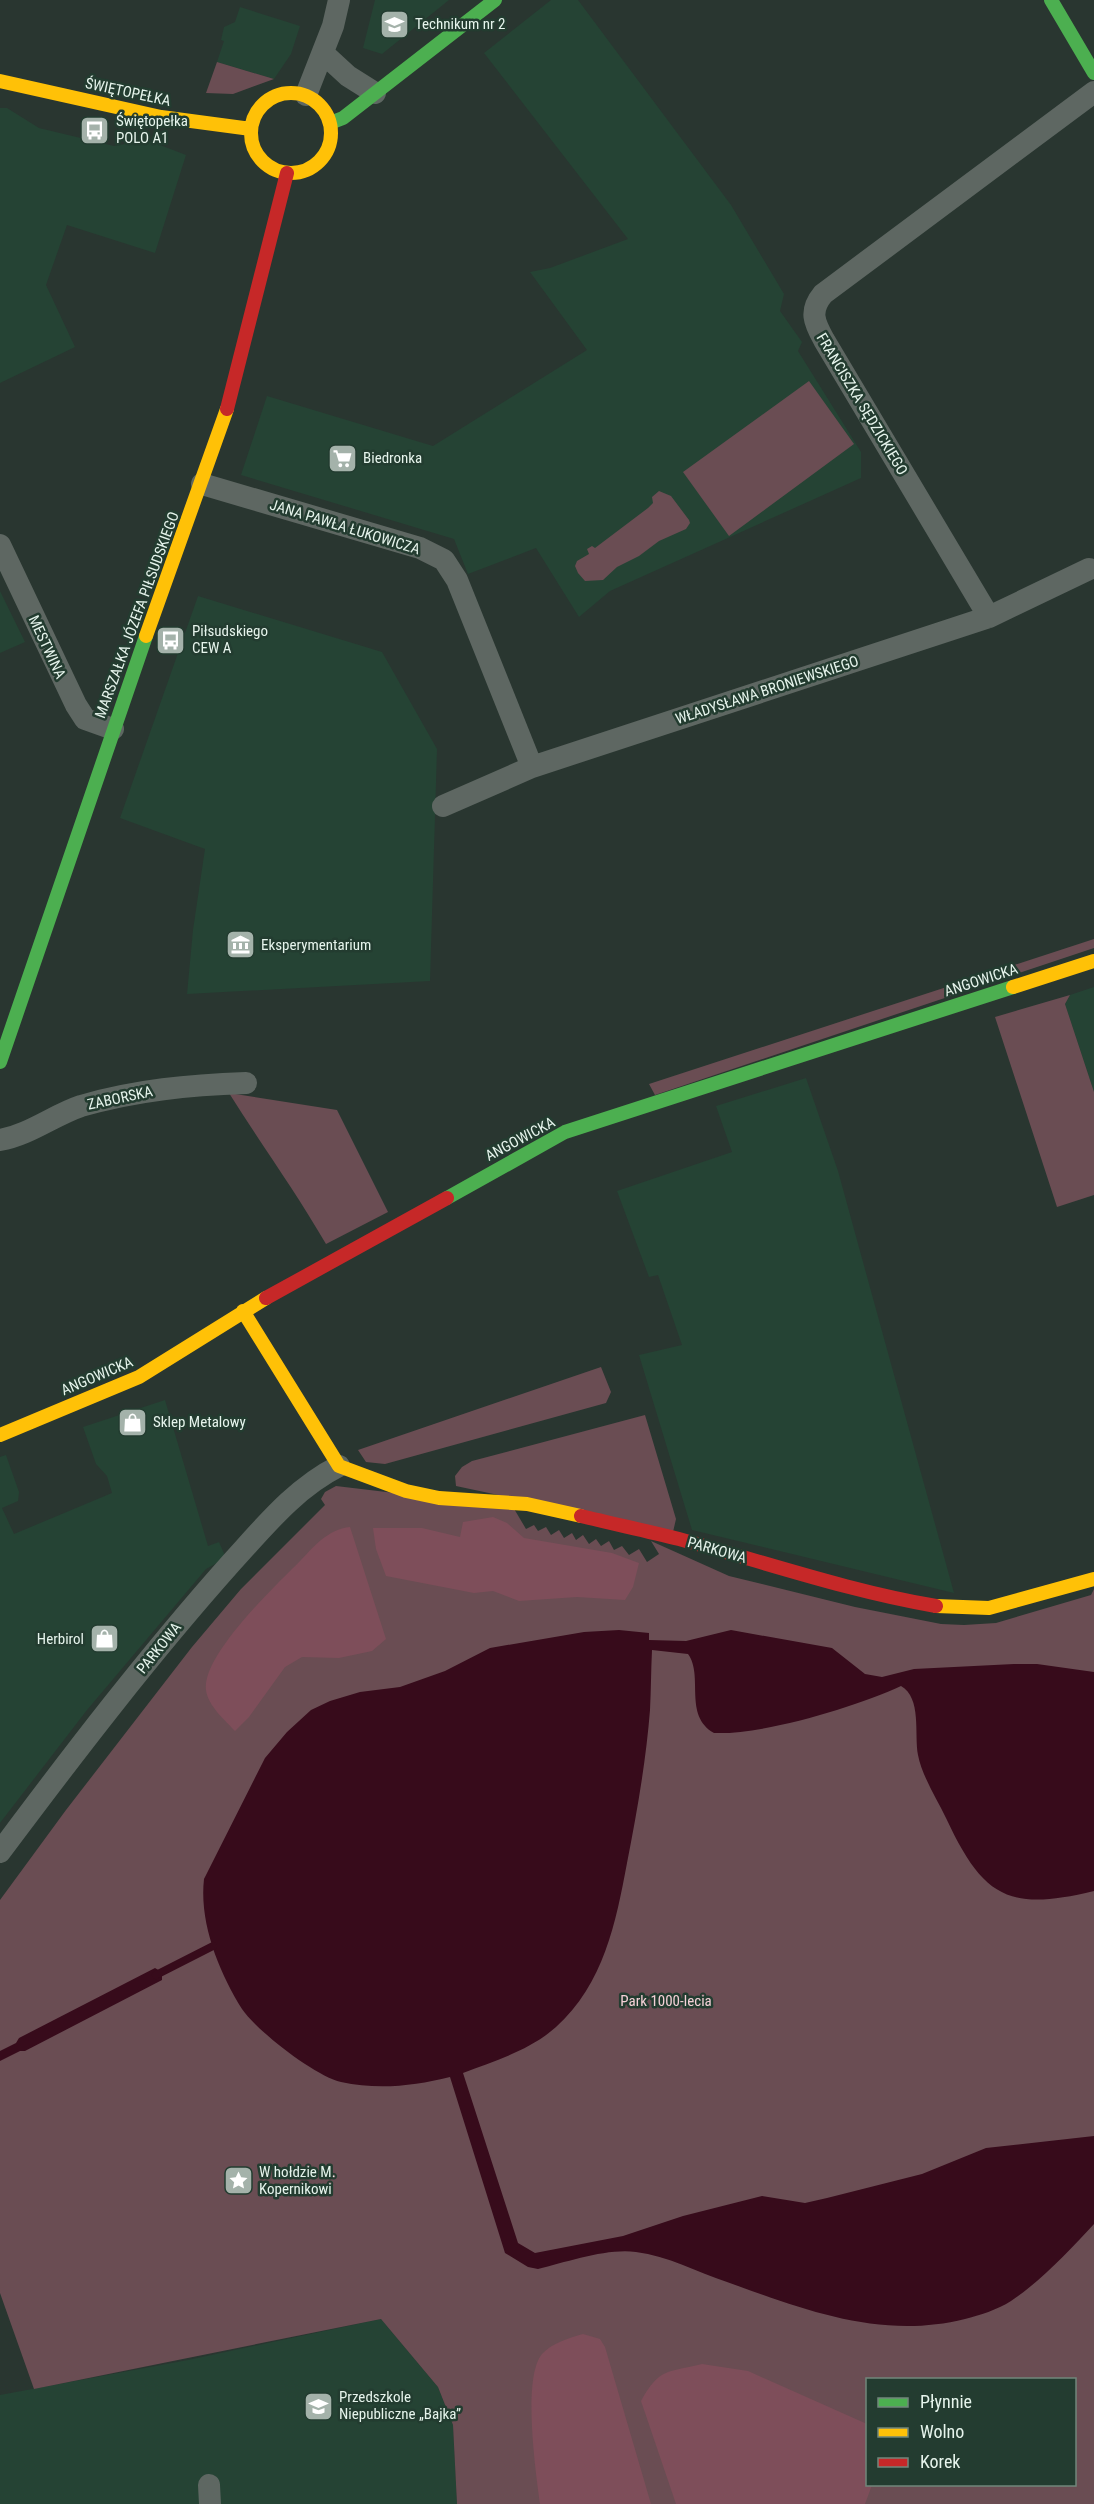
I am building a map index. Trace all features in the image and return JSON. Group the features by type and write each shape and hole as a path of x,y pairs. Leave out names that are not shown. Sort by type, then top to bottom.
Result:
{"street":[{"path":"306,95 323,53 339,0"},
{"path":"330,123 343,118 495,0"},
{"path":"1051,0 1094,73"},
{"path":"323,53 348,76 375,93"},
{"name":"ŚWIĘTOPEŁKA","path":"0,81 161,117 251,129"},
{"name":"FRANCISZKA SĘDZICKIEGO","path":"989,617 814,323 813,312 815,303 823,294 1094,92"},
{"path":"285,93 306,95 323,108 330,123 331,140 328,150 320,161 308,169 287,173 272,168 261,160 254,149 251,129 257,110 270,98 285,93"},
{"name":"MARSZAŁKA JÓZEFA PIŁSUDSKIEGO","path":"0,1062 113,729 230,402 238,356 277,224 287,173"},
{"name":"JANA PAWŁA ŁUKOWICZA","path":"202,484 420,548 444,560 457,580 532,767"},
{"name":"MESTWINA","path":"0,546 76,705 85,719 113,729"},
{"name":"WŁADYSŁAWA BRONIEWSKIEGO","path":"443,806 532,767 989,617 1089,569"},
{"name":"ANGOWICKA","path":"0,1435 140,1377 243,1311 565,1132 1094,961"},
{"name":"ZABORSKA","path":"0,1140 79,1107 130,1094 188,1085 246,1083"},
{"path":"243,1311 339,1466"},
{"name":"PARKOWA","path":"0,1852 82,1743 207,1591 279,1510 309,1483 339,1466 406,1491 462,1501 527,1504 679,1539 801,1575 900,1600 946,1608 990,1608 1094,1579"}],"shaded area":[{"name":"Technikum nr 2","path":"375,0 449,0 382,54 363,48"},
{"path":"551,0 578,0 731,205 784,294 780,311 802,342 798,351 861,452 861,478 610,591 579,617 536,548 468,574 454,539 241,475 267,396 433,446 587,350 530,272 550,268 628,239 484,53"},
{"path":"240,7 300,26 291,54 274,79 217,62 224,41 221,40 224,27 235,22"},
{"path":"0,108 7,108 39,128 114,146 147,140 186,155 155,253 67,225 46,285 75,347 0,383"},
{"path":"0,591 25,642 0,653"},
{"path":"198,596 382,652 437,749 430,981 187,994 193,930 205,849 120,818"},
{"path":"1094,987 1094,1092 1065,1004 1070,995"},
{"path":"806,1078 838,1171 954,1593 692,1530 639,1355 682,1345 658,1275 649,1277 617,1191 732,1152 716,1106"},
{"path":"165,1400 208,1546 219,1542 226,1558 206,1569 87,1710 0,1823 0,1457 6,1455 19,1492 18,1501 2,1508 14,1534 112,1493 107,1476 96,1464 83,1427"},
{"path":"493,1517 507,1523 524,1538 612,1553 639,1563 633,1587 625,1600 577,1597 519,1601 493,1591 474,1593 386,1576 376,1549 373,1528 422,1528 460,1537 463,1522"},
{"path":"350,1527 386,1639 372,1651 339,1658 302,1657 285,1667 249,1717 235,1731 207,1696 208,1676 215,1660 225,1643 254,1609 321,1540 342,1528"},
{"path":"619,1630 649,1633 649,1640 686,1641 731,1630 832,1648 865,1674 882,1677 914,1669 1014,1664 1037,1664 1094,1672 1094,1891 1040,1900 1019,1898 1002,1892 986,1881 959,1845 926,1779 918,1755 915,1708 908,1692 901,1686 835,1711 783,1725 714,1733 699,1716 696,1706 694,1673 688,1654 652,1650 650,1710 638,1806 618,1907 597,1972 586,1992 572,2010 546,2035 512,2054 463,2073 518,2243 535,2253 623,2236 683,2216 762,2196 805,2203 922,2174 986,2148 1094,2136 1094,2224 1044,2275 1006,2304 971,2317 934,2325 873,2324 814,2312 671,2261 636,2252 600,2254 538,2269 528,2267 505,2253 450,2077 409,2085 369,2086 341,2082 317,2071 287,2052 260,2029 242,2009 219,1963 208,1930 203,1896 204,1879 265,1758 287,1732 311,1710 330,1701 360,1692 400,1687 445,1671 490,1648 584,1632"},
{"path":"155,1968 160,1971 164,1969 166,1973 162,1976 162,1980 25,2051 20,2051 0,2061 0,2051 16,2043 19,2038"},
{"name":"Przedszkole Niepubliczne „Bajka”","path":"381,2319 438,2387 453,2425 457,2504 0,2504 0,2395 188,2360"},
{"path":"583,2334 600,2339 605,2347 651,2504 540,2504 532,2426 533,2383 536,2366 542,2354 551,2347"},
{"path":"702,2364 748,2371 866,2424 866,2486 872,2486 865,2504 676,2504 641,2401 659,2377 672,2371"}],"green space":[{"path":"217,62 274,79 233,94 206,93"},
{"path":"809,381 854,444 729,536 683,472"},
{"path":"659,491 671,496 689,520 690,523 686,529 659,541 639,556 617,567 603,580 585,581 575,566 577,561 589,554 587,549 592,546 595,548 648,508 653,503 652,497"},
{"path":"1094,939 1094,948 655,1095 649,1084"},
{"path":"1070,995 1065,1004 1094,1092 1094,1195 1057,1207 995,1017"},
{"path":"229,1093 337,1110 388,1212 326,1244"},
{"path":"601,1367 611,1392 606,1403 385,1464 366,1462 358,1450"},
{"path":"645,1415 676,1519 673,1532 456,1486 455,1476 462,1467 472,1461"},
{"name":"Park 1000-lecia","path":"336,1486 513,1507 526,1529 534,1525 538,1531 546,1527 551,1535 559,1530 564,1538 572,1533 576,1540 583,1535 589,1544 596,1539 601,1546 609,1541 614,1550 622,1546 629,1555 639,1549 647,1562 659,1554 651,1541 729,1576 855,1607 941,1624 996,1623 1091,1595 1094,1589 1094,2504 457,2504 453,2425 438,2387 381,2319 34,2389 0,2293 0,1900 66,1810 192,1647 241,1589 325,1505 321,1499 325,1492"}],"waterway":[{"path":"156,1975 213,1946"}],"traffic: fast":[{"path":"330,123 343,118 495,0"},
{"path":"1051,0 1094,73"},
{"path":"0,1062 146,636"},
{"path":"447,1198 565,1132 1013,987"}],"traffic: slow":[{"path":"0,81 161,117 251,129"},
{"path":"291,93 306,96 319,105 328,118 331,133 328,148 319,161 306,170 291,173 276,170 263,161 254,148 251,133 254,118 263,105 276,96 291,93"},
{"path":"146,636 227,409"},
{"path":"1013,987 1094,961"},
{"path":"0,1435 139,1377 266,1298"},
{"path":"243,1311 339,1466 406,1491 439,1498 527,1504 581,1516"},
{"path":"936,1606 989,1608 1094,1579"}],"traffic: jam":[{"path":"227,409 287,173"},
{"path":"266,1298 447,1198"},
{"path":"581,1516 679,1539 807,1576 936,1606"}],"place":[{"name":"Technikum nr 2","path":"394,24"},
{"name":"Świętopełka POLO A1","path":"95,130"},
{"name":"Biedronka","path":"342,458"},
{"name":"Piłsudskiego CEW A","path":"171,640"},
{"name":"Eksperymentarium","path":"240,945"},
{"name":"Sklep Metalowy","path":"132,1422"},
{"name":"Herbirol","path":"105,1639"},
{"name":"W hołdzie M. Kopernikowi","path":"238,2181"},
{"name":"Przedszkole Niepubliczne „Bajka”","path":"318,2406"}]}
